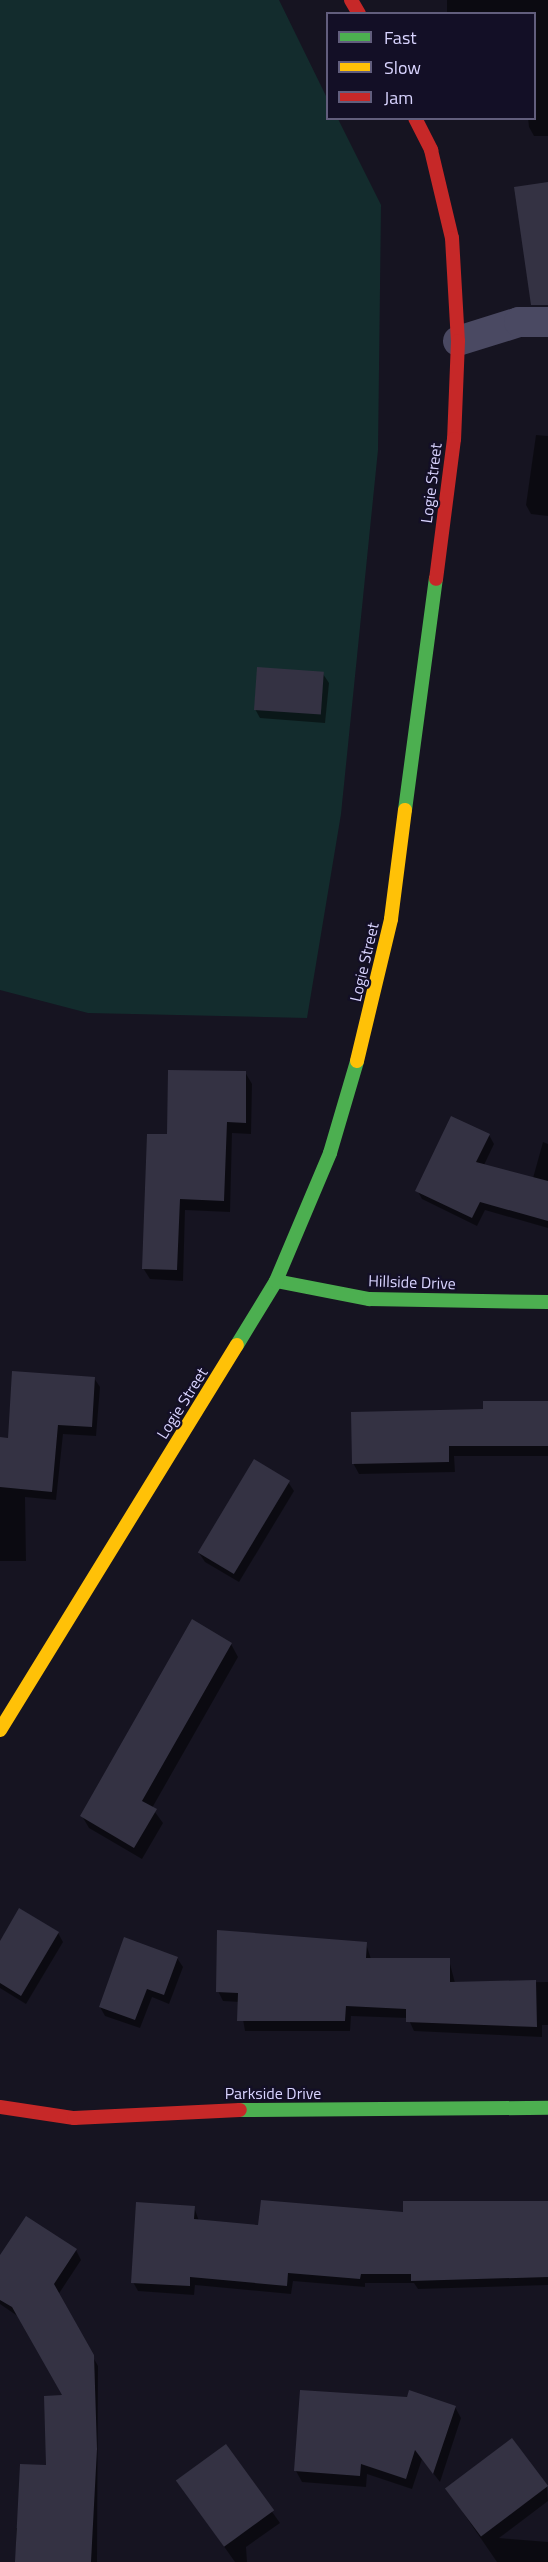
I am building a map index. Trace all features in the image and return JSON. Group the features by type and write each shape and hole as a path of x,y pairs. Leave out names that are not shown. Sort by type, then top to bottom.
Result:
{"street":[{"name":"Logie Street","path":"0,1730 276,1281 330,1153 391,919 454,439 458,340 452,238 431,150 416,120"},
{"path":"458,340 519,322 548,322"},
{"name":"Hillside Drive","path":"276,1281 369,1299 548,1302"},
{"name":"Parkside Drive","path":"0,2107 74,2118 210,2110 548,2108"}],"green space":[{"path":"0,0 279,0 326,96 326,120 338,120 381,205 378,450 341,814 307,1018 88,1013 0,990"}],"building":[{"path":"548,182 548,305 531,305 514,187"},
{"path":"257,667 324,672 321,715 254,710"},
{"path":"168,1070 246,1071 246,1123 227,1122 224,1201 180,1199 177,1270 142,1269 147,1134 167,1134"},
{"path":"451,1116 490,1134 476,1162 548,1181 548,1221 480,1202 472,1218 415,1191"},
{"path":"12,1371 95,1377 92,1427 58,1425 52,1492 0,1487 0,1437 8,1438"},
{"path":"483,1401 548,1401 548,1446 449,1446 449,1462 352,1464 351,1412 483,1409"},
{"path":"254,1459 290,1481 234,1574 198,1552"},
{"path":"192,1619 232,1643 142,1801 157,1809 134,1848 80,1816"},
{"path":"19,1908 59,1932 21,1996 0,1983 0,1941"},
{"path":"217,1930 367,1942 366,1958 450,1958 450,1982 536,1980 537,2027 406,2022 406,2009 346,2006 345,2021 237,2021 238,1993 216,1992"},
{"path":"124,1937 178,1957 164,1995 147,1989 135,2020 99,2007"},
{"path":"261,2200 403,2212 403,2201 548,2201 548,2277 411,2281 411,2274 361,2274 360,2279 288,2273 287,2286 190,2277 190,2286 131,2283 136,2202 195,2206 194,2219 258,2225"},
{"path":"26,2216 77,2249 54,2284 94,2355 97,2449 91,2562 15,2562 20,2464 46,2465 44,2396 62,2395 12,2307 0,2300 0,2255"},
{"path":"300,2390 407,2397 409,2390 456,2406 433,2474 415,2450 406,2479 361,2464 360,2476 294,2471"},
{"path":"512,2438 548,2486 481,2536 445,2489"},
{"path":"226,2444 274,2510 224,2547 176,2480"}],"traffic: fast":[{"path":"405,810 436,579"},
{"path":"237,1345 276,1281 330,1153 357,1061"},
{"path":"276,1281 369,1299 548,1302"},
{"path":"240,2110 548,2108"}],"traffic: slow":[{"path":"357,1061 391,919 405,810"},
{"path":"0,1730 237,1345"}],"traffic: jam":[{"path":"351,0 358,12"},
{"path":"416,120 431,150 452,238 458,341 454,439 436,579"},
{"path":"0,2107 74,2118 240,2110"}]}
